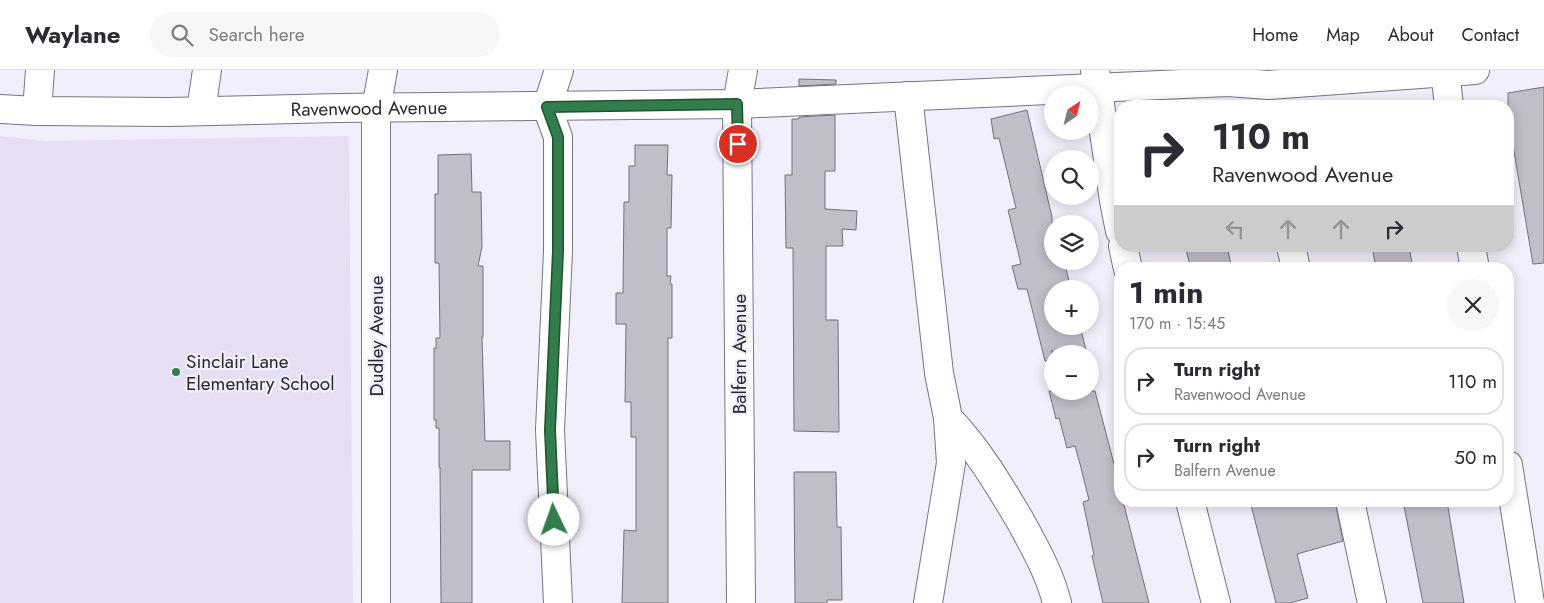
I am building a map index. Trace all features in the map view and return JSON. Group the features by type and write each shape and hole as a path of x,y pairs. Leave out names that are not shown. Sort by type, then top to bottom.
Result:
{"street":[{"path":"37,111 40,70"},
{"path":"201,111 207,70"},
{"name":"Dudley Avenue","path":"376,603 376,109 383,70"},
{"path":"558,603 550,430 558,251 558,137 547,107 559,70"},
{"name":"Balfern Avenue","path":"741,603 737,104 743,70"},
{"name":"Ravenwood Avenue","path":"0,109 37,111 201,111 737,104 908,96 1096,79 1228,82 1269,95 1444,71 1475,70"},
{"path":"1444,71 1448,100"},
{"path":"1096,79 1114,193"},
{"path":"908,96 939,373 948,418 951,463 928,603"},
{"path":"948,418 982,458 1009,502 1038,553 1057,603"},
{"path":"1514,503 1530,603"},
{"path":"1192,507 1216,603"},
{"path":"1351,507 1372,603"}],"shaded area":[{"name":"Sinclair Lane Elementary School","path":"0,136 44,141 349,136 353,603 0,603"}],"building":[{"path":"799,79 836,80 836,84 799,86"},
{"path":"1544,87 1544,263 1533,264 1514,152 1514,100 1508,100 1508,93"},
{"path":"1027,110 1044,183 1044,205 1049,205 1052,215 1044,215 1044,270 1066,270 1069,280 1044,280 1044,335 1082,335 1085,345 1044,345 1044,357 1027,289 1018,289 1012,266 1021,264 1008,210 1016,208 999,138 994,139 991,119"},
{"path":"835,115 835,171 825,171 825,209 857,211 856,230 842,229 843,246 826,246 826,320 838,320 839,432 794,431 793,248 786,248 785,175 792,175 792,119"},
{"path":"635,145 668,145 667,175 672,175 671,228 667,228 667,276 671,276 670,284 672,284 672,338 668,338 668,603 622,603 624,530 636,531 636,437 631,437 631,402 625,402 626,324 616,324 616,293 623,293 624,202 629,202 629,166 635,166"},
{"path":"471,154 472,192 481,192 482,247 478,266 483,266 482,337 485,441 510,441 510,470 472,470 472,603 441,603 439,428 436,428 436,420 434,420 434,348 436,348 436,338 440,338 439,263 435,263 435,194 438,194 438,155"},
{"path":"1187,252 1228,252 1230,262 1189,262"},
{"path":"1373,252 1410,252 1412,262 1375,262"},
{"path":"1051,400 1097,400 1114,464 1114,507 1125,507 1149,603 1103,603 1092,556 1094,555 1083,502 1089,500 1075,446 1067,448 1059,418 1056,419"},
{"path":"794,472 836,472 837,527 841,527 842,600 827,600 827,603 795,603"},
{"path":"1252,507 1336,507 1343,541 1297,554 1308,598 1290,603 1276,603"},
{"path":"1404,507 1448,507 1464,603 1423,603"}],"place":[{"name":"Sinclair Lane Elementary School","path":"176,372"}],"route":[{"path":"554,520 550,430 558,251 558,137 547,107 737,104 738,144"}]}
